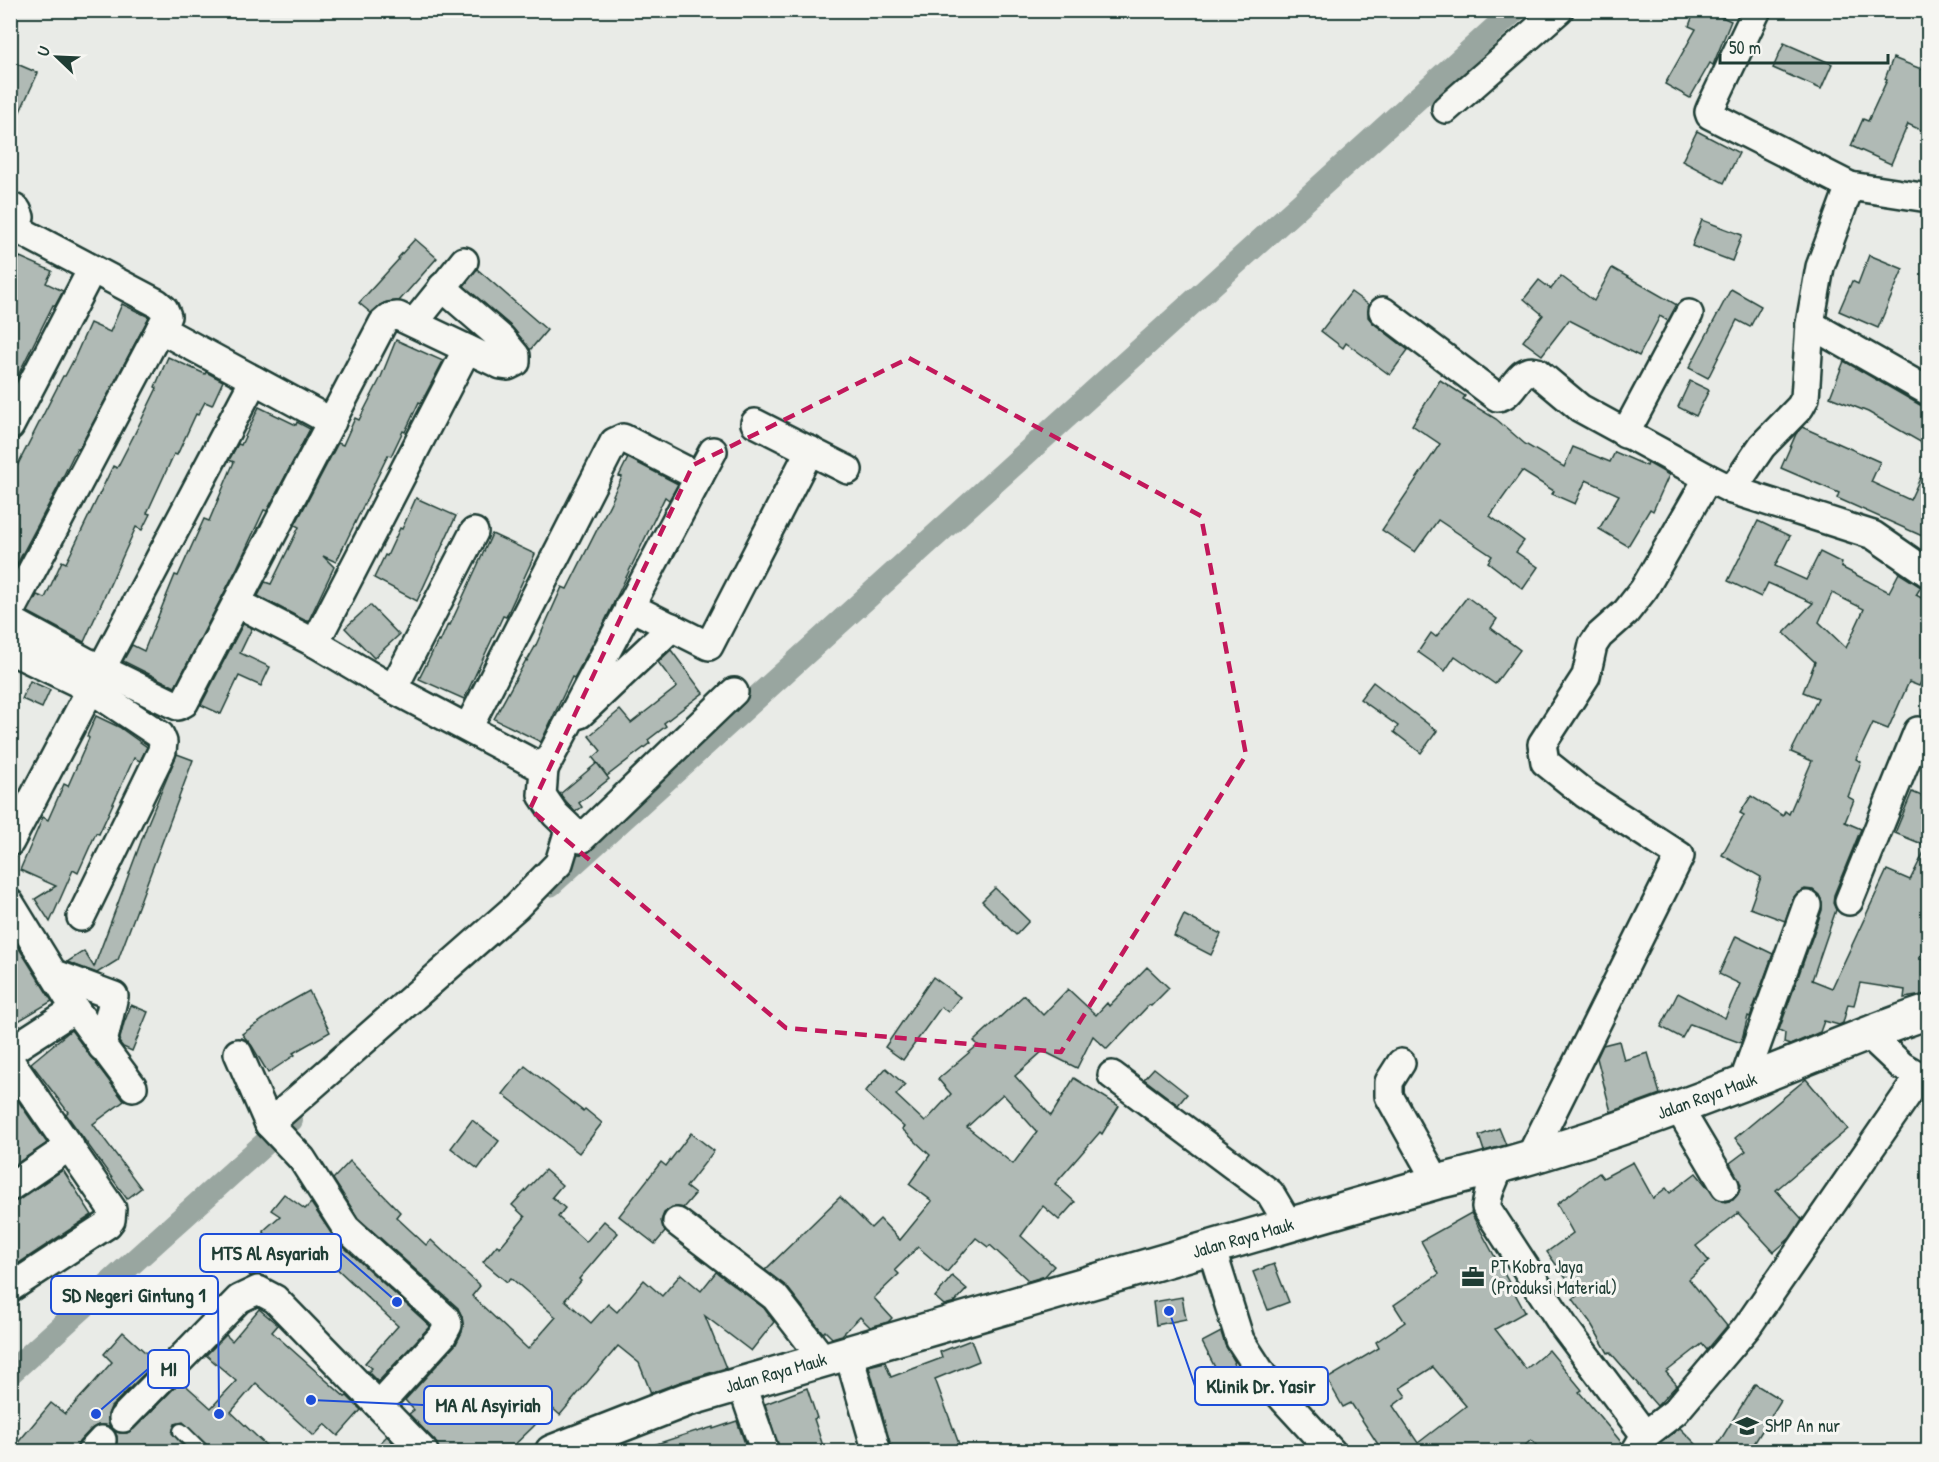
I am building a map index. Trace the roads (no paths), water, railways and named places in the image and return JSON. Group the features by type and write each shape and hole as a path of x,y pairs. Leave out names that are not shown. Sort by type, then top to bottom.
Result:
{"main road":[{"name":"Jalan Raya Mauk","path":"552,1452 685,1400 741,1383 1437,1182 1499,1168 1678,1107 1867,1033 1929,1012"}],"street":[{"path":"1446,109 1559,10"},
{"path":"1757,10 1711,107 1710,115 1850,186 1929,198"},
{"path":"1732,490 1762,446 1805,399 1810,324 1825,250 1850,186"},
{"path":"10,612 166,316 164,309 157,303 12,224"},
{"path":"414,323 464,261"},
{"path":"10,426 92,269"},
{"path":"10,650 178,706 184,703 383,323 390,317 398,316 501,365 508,366 516,362 516,356 502,339 442,287"},
{"path":"1383,310 1497,397 1502,397 1508,392 1524,372 1530,370 1537,372 1580,408 1708,478 1732,490 1873,534 1929,573"},
{"path":"1625,434 1689,314"},
{"path":"1810,324 1929,391"},
{"path":"160,329 332,422"},
{"path":"315,643 466,349"},
{"path":"10,842 89,675 246,376"},
{"path":"755,423 848,470"},
{"path":"468,728 615,442 623,438 699,477"},
{"path":"629,606 709,646 810,450"},
{"path":"713,451 544,769 542,795 570,830 581,839 734,692"},
{"path":"1530,1157 1680,856 1585,794 1545,762 1542,744 1586,676 1593,645 1599,636 1626,612 1644,589 1708,478"},
{"path":"393,689 474,532"},
{"path":"237,603 315,643 393,689 544,769"},
{"path":"10,620 89,675 160,735 163,742 162,751 81,917"},
{"path":"564,729 672,627"},
{"path":"10,808 89,675"},
{"path":"1849,901 1925,726"},
{"path":"272,1127 516,907 559,863 570,830"},
{"path":"10,903 75,1009 133,1087"},
{"path":"1743,1083 1807,905"},
{"path":"55,974 114,996 102,1047"},
{"path":"10,1051 75,1009"},
{"path":"1499,1168 1488,1192 1486,1207 1640,1443 1675,1412 1747,1326 1924,1078 1902,1066 1867,1033"},
{"path":"238,1053 272,1127 302,1159 346,1228 444,1316 448,1324 442,1336 379,1406"},
{"path":"1401,1063 1389,1082 1389,1096 1437,1182"},
{"path":"10,1288 108,1224 111,1220 112,1209 70,1146 14,1074"},
{"path":"1112,1075 1270,1193 1289,1225"},
{"path":"1678,1107 1725,1186"},
{"path":"10,1187 70,1146"},
{"path":"677,1222 775,1297 836,1355 877,1452"},
{"path":"1211,1247 1240,1340 1266,1380 1332,1452"},
{"path":"123,1418 239,1299 258,1290 275,1299 424,1452"},
{"path":"741,1383 765,1452"}],"lane":[{"path":"181,1431 202,1452"}],"waterway":[{"path":"550,885 1515,10"},
{"path":"10,1373 291,1120"}],"place":[{"name":"PT Kobra Jaya (Produksi Material)","path":"1473,1277"},
{"name":"MTS Al Asyariah","path":"397,1302"},
{"name":"Klinik Dr. Yasir","path":"1169,1311"},
{"name":"MA Al Asyiriah","path":"311,1400"},
{"name":"MI","path":"96,1414"},
{"name":"SD Negeri Gintung 1","path":"219,1414"},
{"name":"SMP An nur","path":"1747,1426"}]}
